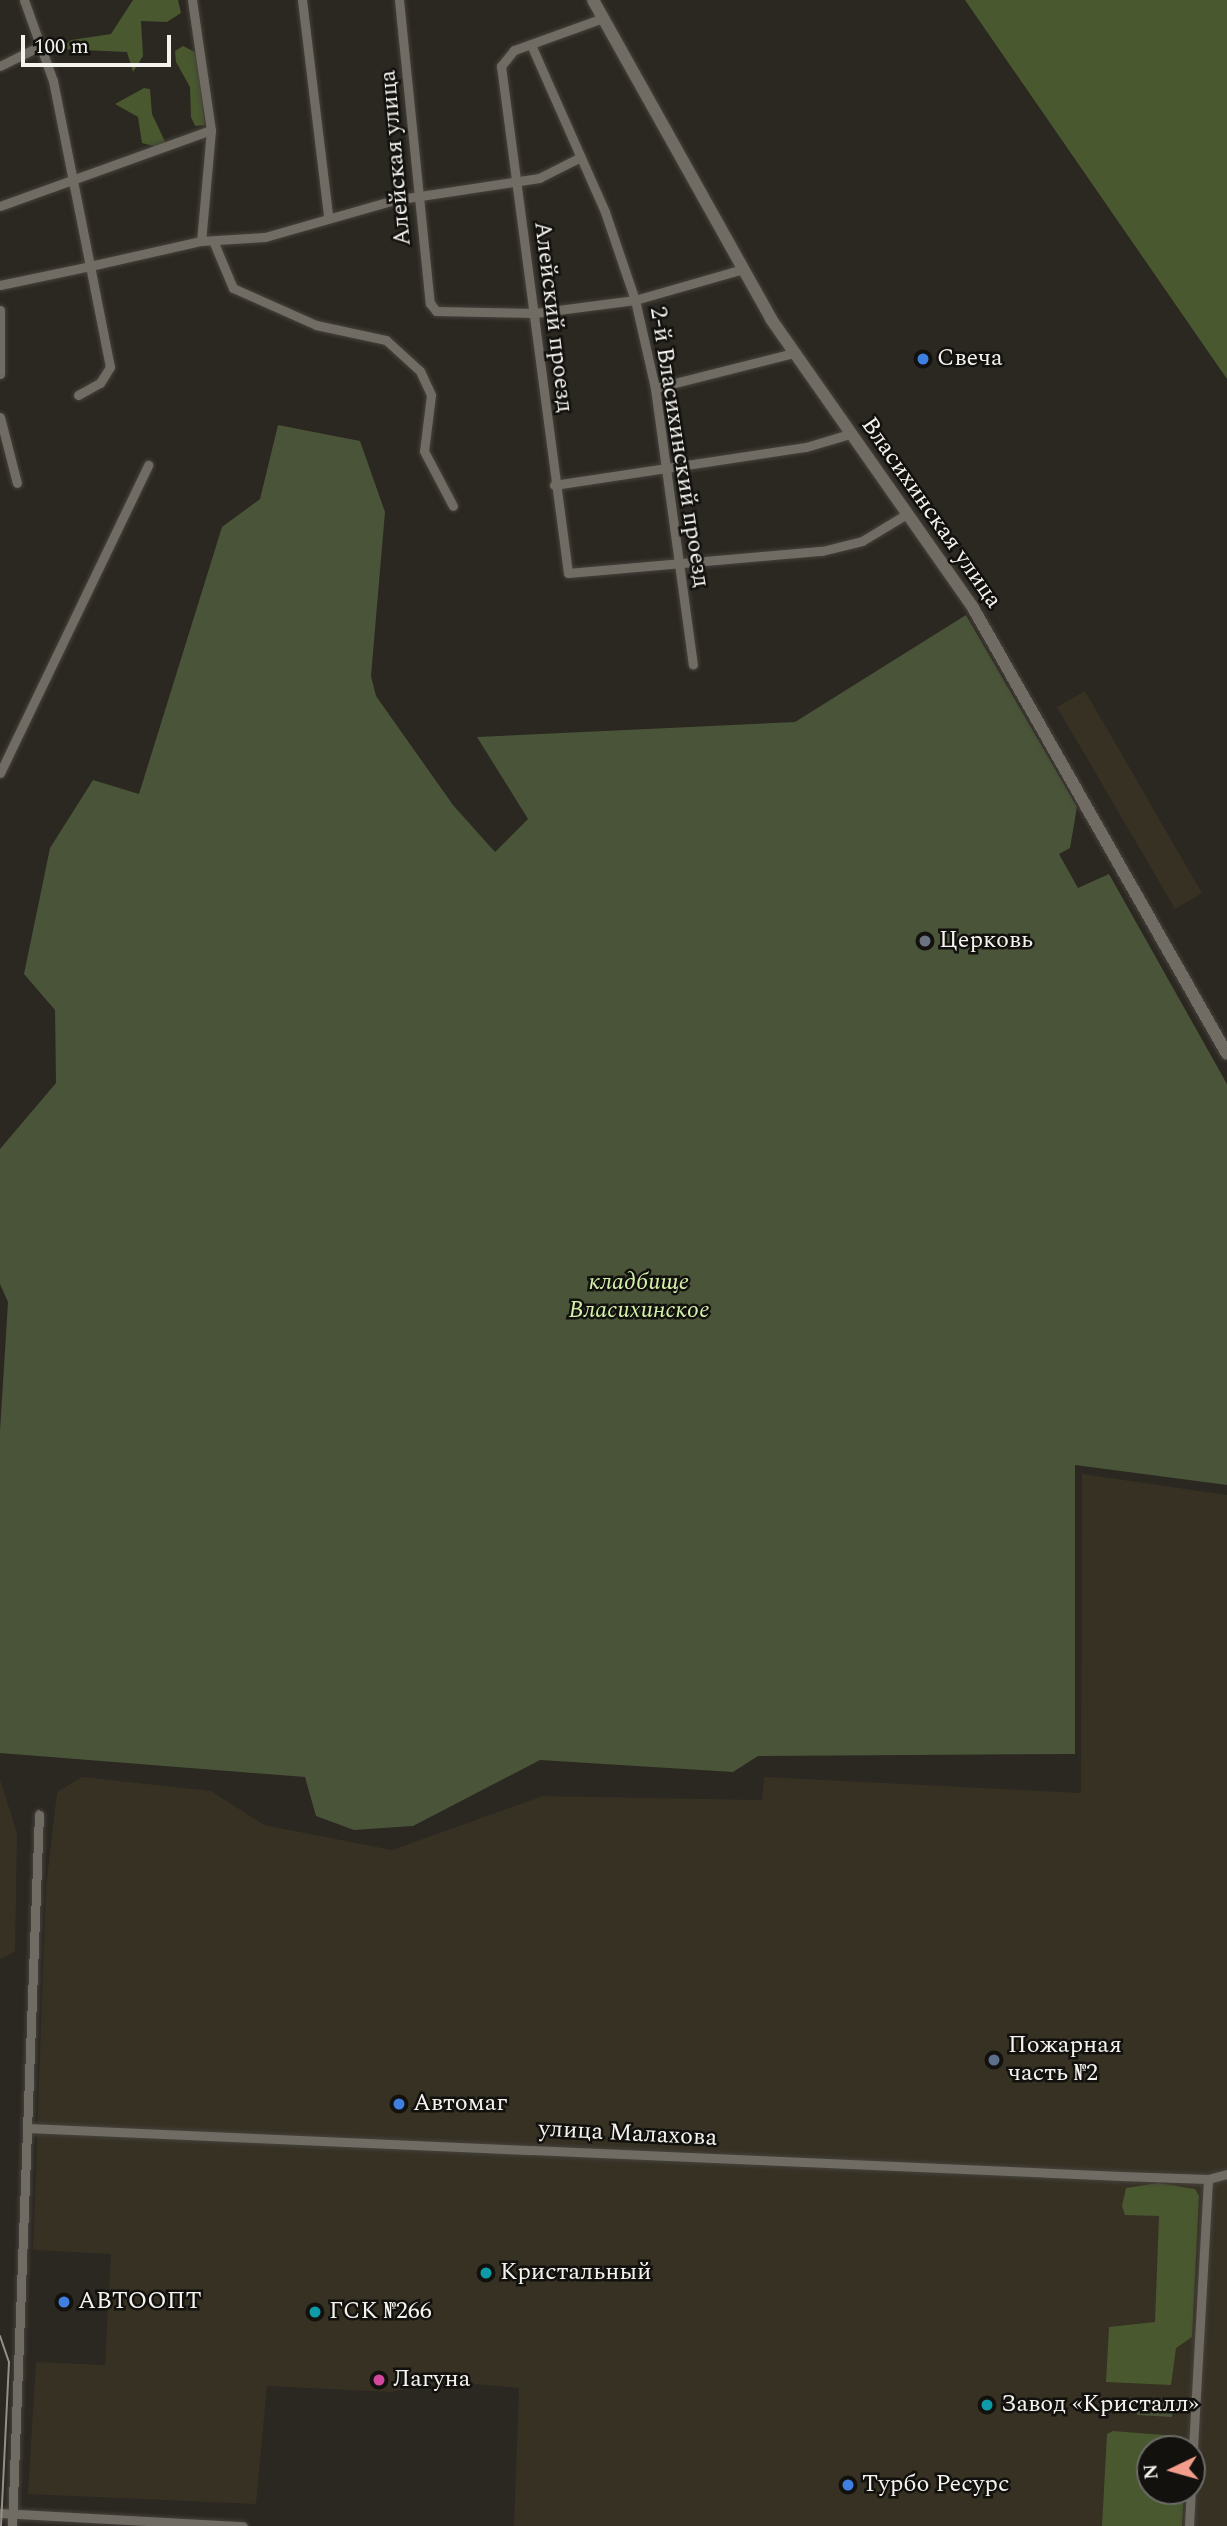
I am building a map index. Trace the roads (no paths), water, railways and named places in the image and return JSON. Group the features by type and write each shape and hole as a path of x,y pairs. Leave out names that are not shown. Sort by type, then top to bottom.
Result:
{"street":[{"path":"24,0 42,45 110,367 100,383 78,395"},
{"path":"192,0 211,130 201,241"},
{"path":"302,0 328,215"},
{"name":"Алейская улица","path":"400,0 417,195 430,303 436,311 535,313"},
{"name":"Власихинская улица","path":"595,1 743,269 793,353 991,638 1227,1054"},
{"path":"532,47 603,18"},
{"path":"0,66 42,45"},
{"name":"Алейский проезд","path":"532,47 505,55 501,66 535,313 554,485 568,573 681,565"},
{"name":"2-й Власихинский проезд","path":"532,47 635,300 655,388 693,664"},
{"path":"0,206 70,178 211,130"},
{"path":"0,285 201,241 214,243 291,231 328,215 417,195 539,178 579,158"},
{"path":"214,243 233,288 316,325 386,340 420,371 431,395 424,451 453,506"},
{"path":"535,313 635,300 743,269"},
{"path":"0,310 0,374"},
{"path":"655,388 793,353"},
{"path":"0,417 16,483"},
{"path":"554,485 667,470 850,434"},
{"path":"0,773 148,465"},
{"path":"681,565 822,551 862,541 907,514"},
{"path":"12,2526 39,1815"},
{"name":"улица Малахова","path":"27,2128 1208,2179 1227,2174"},
{"path":"1194,2435 1208,2179"},
{"path":"1189,2526 1190,2505"},
{"path":"0,2513 243,2526"}],"tram line":[{"path":"0,2336 9,2362 1,2526"}],"place":[{"name":"Свеча","path":"923,359"},
{"name":"Церковь","path":"925,941"},
{"name":"Пожарная часть №2","path":"994,2060"},
{"name":"Автомаг","path":"399,2104"},
{"name":"Кристальный","path":"486,2273"},
{"name":"АВТООПТ","path":"64,2302"},
{"name":"ГСК №266","path":"315,2312"},
{"name":"Лагуна","path":"379,2380"},
{"name":"Завод «Кристалл»","path":"987,2405"},
{"name":"Турбо Ресурс","path":"848,2485"}],"park label":[{"name":"кладбище Власихинское","path":"639,1297"}]}
